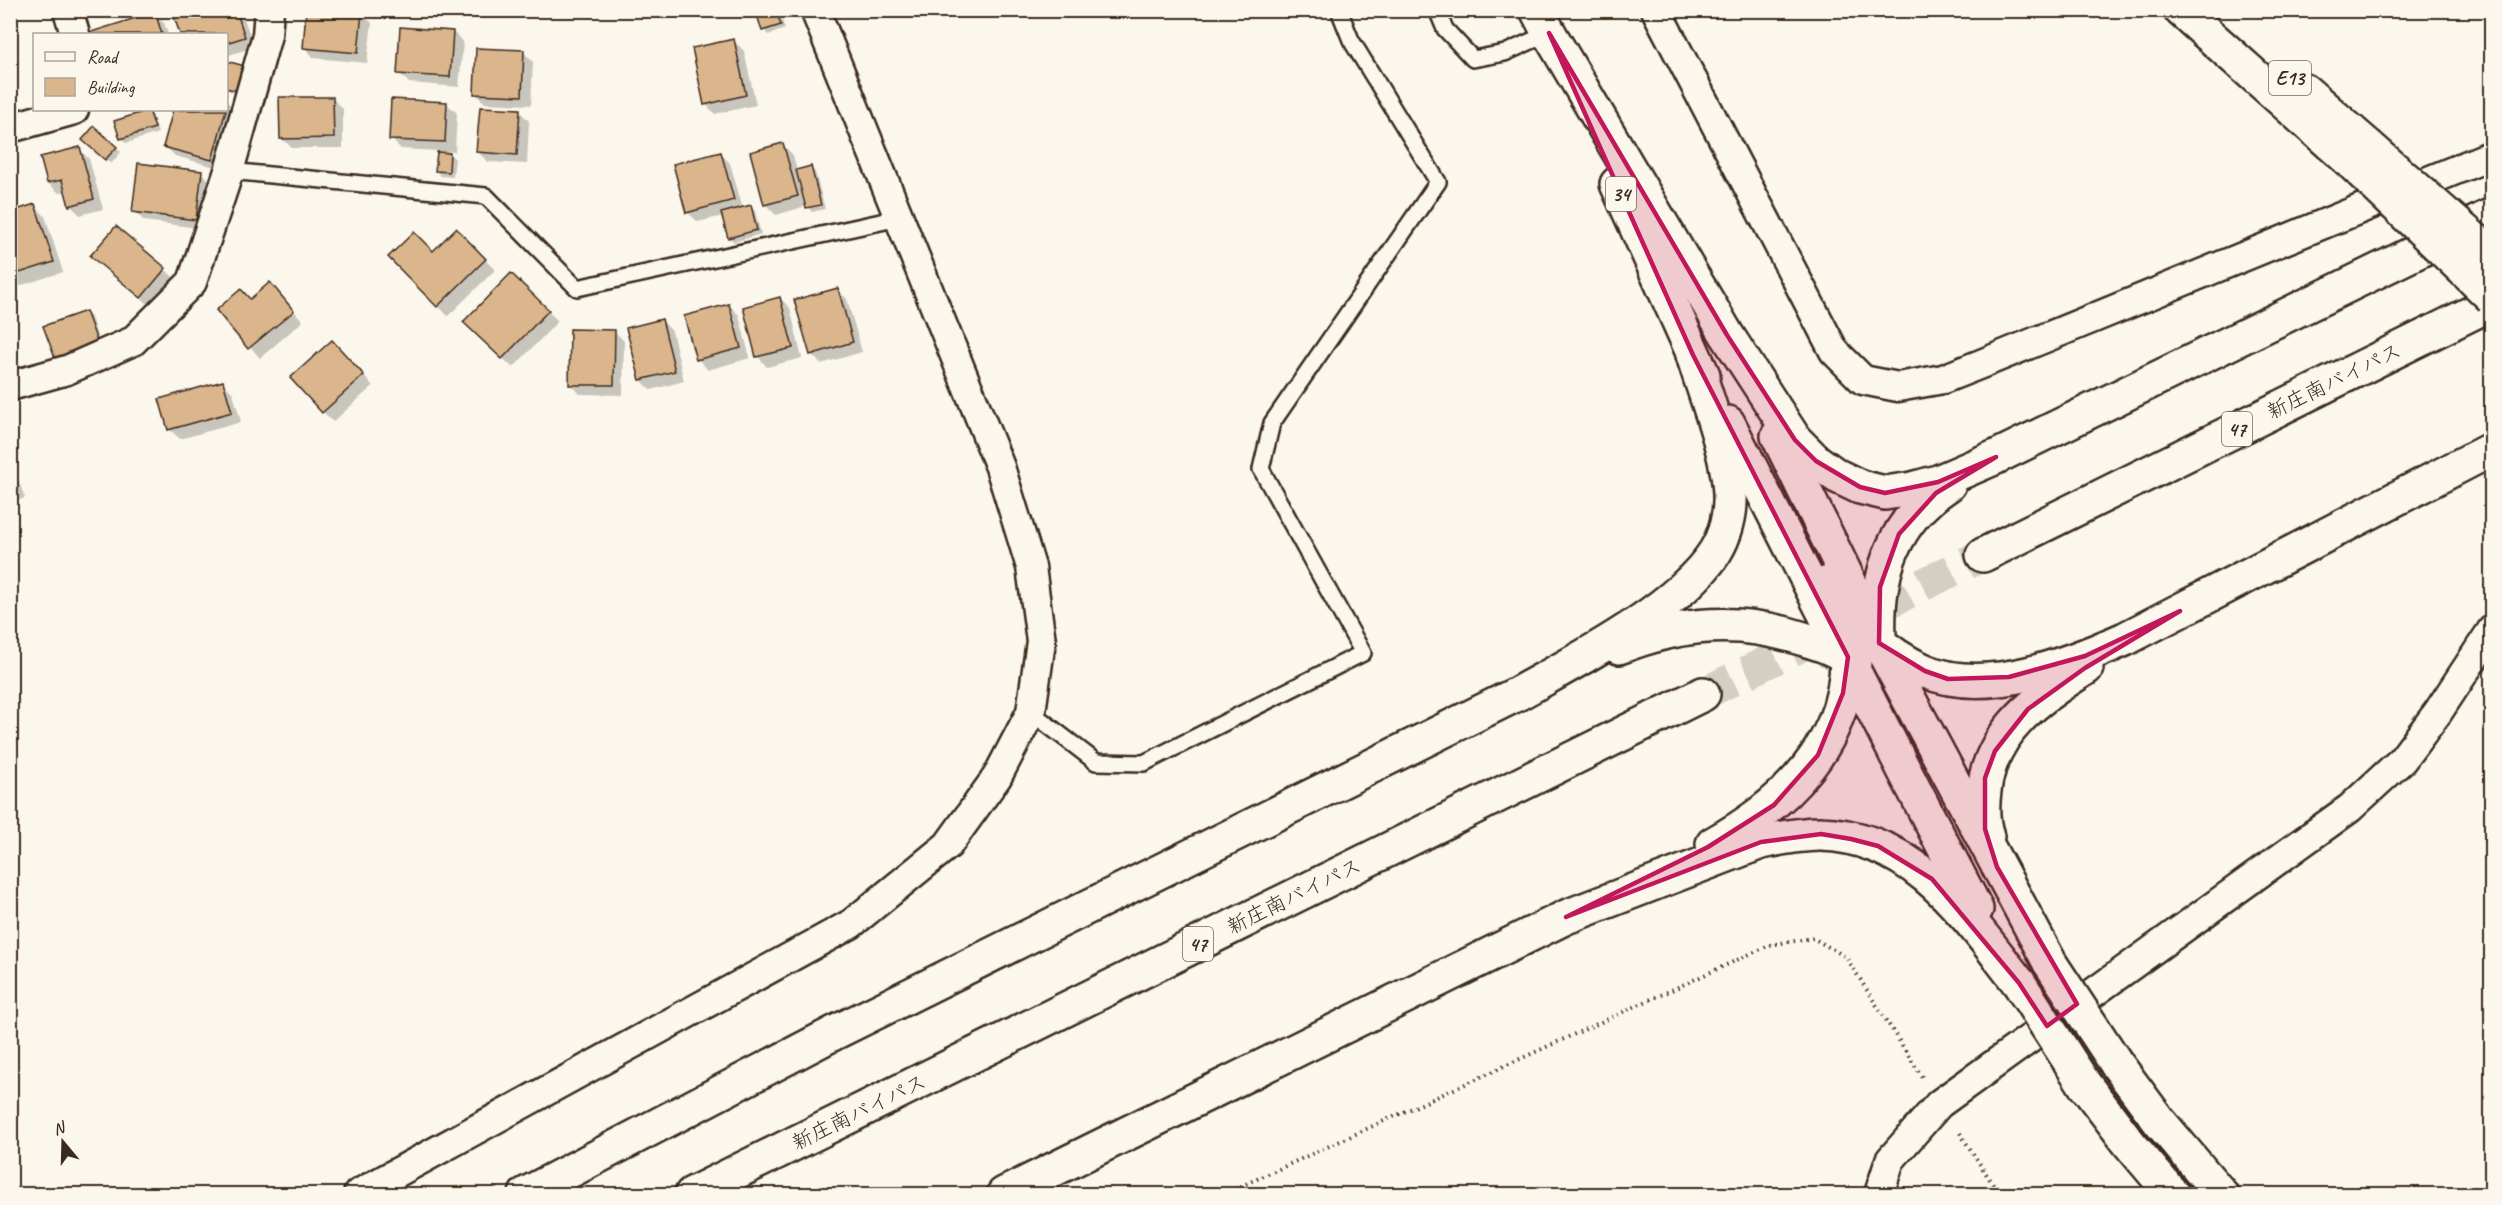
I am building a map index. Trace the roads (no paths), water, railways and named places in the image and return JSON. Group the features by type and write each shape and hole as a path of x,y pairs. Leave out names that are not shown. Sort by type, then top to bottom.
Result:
{"highway":[{"path":"2181,10 2358,153 2492,297"},
{"name":"E13","path":"2213,10 2358,153 2492,255"},
{"name":"34","path":"1543,22 1727,335"},
{"name":"34","path":"1543,22 1693,355"},
{"path":"1727,335 1795,440 1816,461 1836,476 1860,487 1885,493 1912,489 1938,482 1995,457 2492,215"},
{"name":"新庄南バイパス","path":"1983,555 2492,303"},
{"path":"1727,335 1814,507 1879,643 2050,963 2116,1063 2159,1121 2221,1194"},
{"path":"1693,355 1963,886 2019,983 2085,1084 2172,1194"},
{"path":"1517,694 1581,658 1673,597 1699,573 1716,550 1726,526 1730,495 1724,460 1693,355"},
{"path":"1779,524 1840,603 1879,643 1925,671 1948,679 1974,680 2009,677 2046,669 2085,656 2180,611 2492,449"},
{"path":"1905,772 1883,691 1878,615 1887,560 1899,534 1917,510 1936,493 1995,457"},
{"path":"1004,1194 1708,847 1743,827 1774,805 1798,782 1818,755 1834,723 1843,693 1848,657 1840,603 1814,507"},
{"path":"1997,867 1985,829 1983,802 1995,751 2008,730 2052,690 2180,611"},
{"path":"526,1194 845,1028 1517,694 1606,651 1641,638 1677,628 1717,624 1752,625 1822,644 1848,657 1883,691 1937,753"},
{"name":"新庄南バイパス","path":"692,1194 1703,694"},
{"path":"1566,917 1761,843 1790,836 1821,834 1878,846 1907,860 1932,879 1958,905 2019,983"}],"street":[{"path":"68,10 75,33"},
{"path":"10,386 68,370 133,341 192,282 229,171 267,35 269,10"},
{"path":"358,1194 851,924 948,845 997,777 1031,712 1041,641 1031,567 1000,467 814,10"},
{"path":"1656,10 1834,351 1863,380 1898,387 1943,379 2492,155"},
{"path":"10,128 70,111"},
{"path":"1879,1194 1890,1160 1939,1104 2350,808 2402,760 2438,712 2492,630"}],"lane":[{"path":"1031,712 1096,762 1144,762 1363,653 1261,469 1272,423 1438,182 1351,40 1339,10"},
{"path":"1437,10 1445,29 1473,59 1505,52 1543,22"},
{"path":"229,171 486,196 577,288 899,218"}],"tunnel":[{"path":"1703,694 1983,555"}]}
